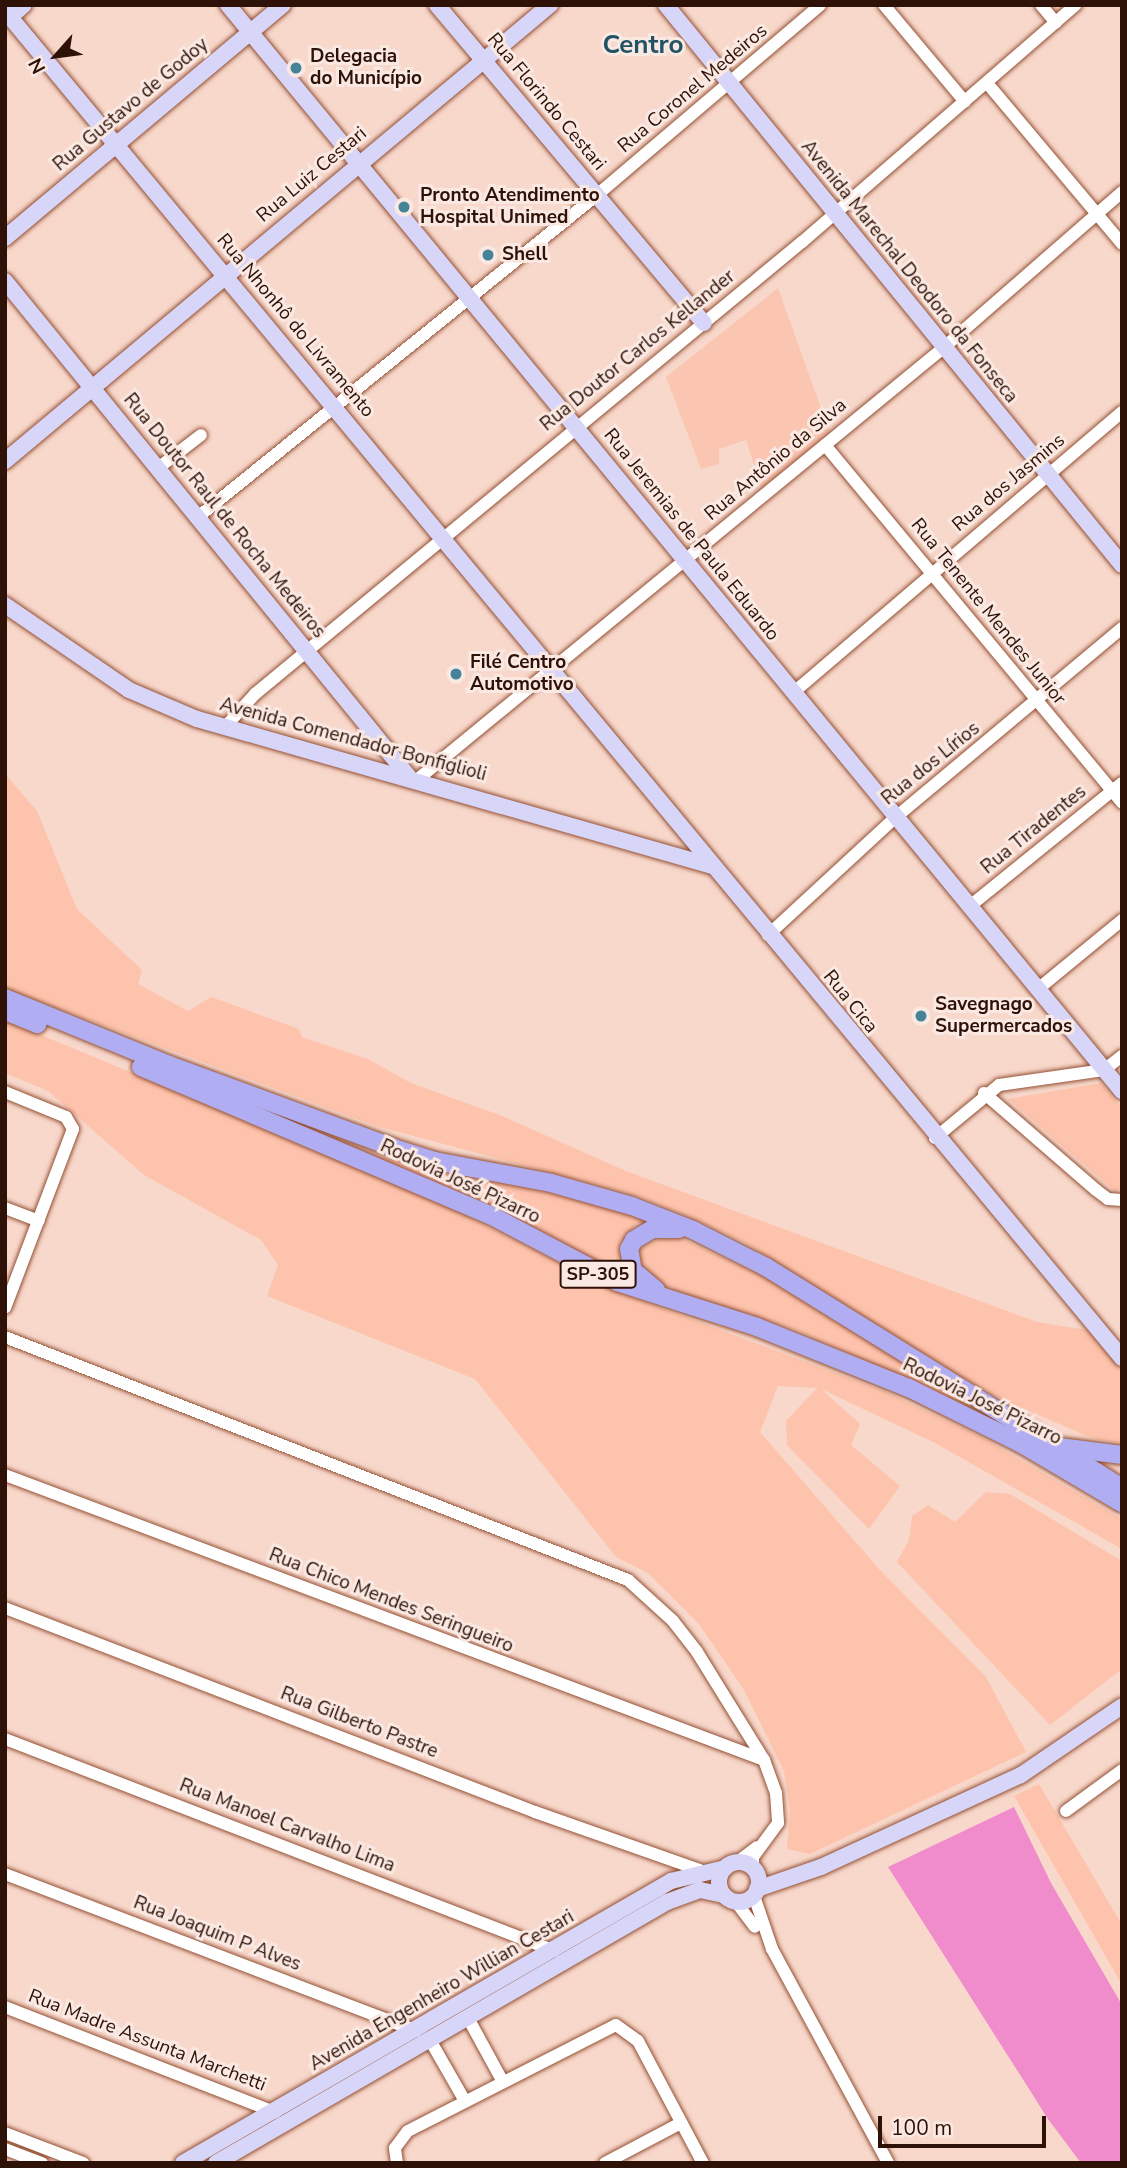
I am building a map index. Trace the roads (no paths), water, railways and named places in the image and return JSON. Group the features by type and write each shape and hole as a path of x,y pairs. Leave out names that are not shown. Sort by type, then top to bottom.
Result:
{"main road":[{"name":"Rodovia José Pizarro","path":"5,998 113,1043 394,1148 565,1187 632,1206 693,1230 766,1267 1122,1488"},
{"name":"Rodovia José Pizarro","path":"5,1012 492,1216 584,1267 680,1304 757,1326 878,1375 1020,1443 1122,1503"},
{"path":"680,1304 638,1277 629,1261 629,1249 634,1240 652,1229 693,1230"},
{"path":"1020,1443 1122,1509"},
{"path":"1058,1447 1119,1453"}],"street":[{"path":"7,17 24,5"},
{"name":"Rua Jeremias de Paula Eduardo","path":"228,5 1122,1091"},
{"name":"Rua Gustavo de Godoy","path":"5,238 284,5"},
{"name":"Rua Florindo Cestari","path":"438,5 704,323"},
{"name":"Rua Luiz Cestari","path":"5,461 225,274 550,5"},
{"name":"Avenida Marechal Deodoro da Fonseca","path":"666,5 836,212 942,349 1122,565"},
{"name":"Rua Coronel Medeiros","path":"198,517 597,195 820,5"},
{"path":"884,5 965,102"},
{"path":"1041,5 1056,23"},
{"name":"Rua Doutor Carlos Kellander","path":"225,727 255,694 704,323 1076,5"},
{"name":"Rua Nhonhô do Livramento","path":"7,17 225,274 550,669"},
{"path":"987,83 1122,244"},
{"name":"Rua Antônio da Silva","path":"414,778 685,561 942,349 1122,192"},
{"name":"Rua Doutor Raul de Rocha Medeiros","path":"5,281 414,778"},
{"name":"Rua dos Jasmins","path":"794,692 1122,412"},
{"path":"158,468 201,435"},
{"name":"Rua Tenente Mendes Junior","path":"825,445 1037,702 1117,787 1122,803"},
{"name":"Avenida Comendador Bonfiglioli","path":"5,606 129,690 225,727 414,778 712,866"},
{"name":"Rua dos Lírios","path":"768,935 896,817 1037,702 1122,628"},
{"name":"Rua Cica","path":"550,669 935,1138 1122,1358"},
{"name":"Rua Tiradentes","path":"970,906 1117,787"},
{"path":"650,847 692,856 698,850"},
{"path":"1038,989 1122,920"},
{"path":"935,1138 984,1093 999,1085 1104,1070 1122,1056"},
{"path":"5,1092 55,1112 70,1121 73,1138 5,1308"},
{"path":"984,1093 1096,1190 1108,1199 1122,1200"},
{"path":"5,1208 39,1221"},
{"path":"5,1337 628,1580 673,1621 697,1652 764,1760 776,1793 778,1823 753,1857 755,1882 772,1949"},
{"name":"Rua Chico Mendes Seringueiro","path":"5,1475 764,1760"},
{"name":"Rua Gilberto Pastre","path":"5,1608 535,1812 700,1870"},
{"path":"730,1865 755,1882 777,1884 1021,1775 1122,1706"},
{"name":"Rua Manoel Carvalho Lima","path":"5,1739 555,1951"},
{"path":"1066,1811 1122,1770"},
{"path":"763,1843 730,1865 719,1881 730,1899 772,1949 888,2163"},
{"name":"Avenida Engenheiro Willian Cestari","path":"183,2163 555,1951 671,1881 700,1870 730,1865"},
{"name":"Rua Joaquim P Alves","path":"5,1874 415,2031"},
{"path":"730,1899 755,1882"},
{"name":"Avenida Engenheiro Willian Cestari","path":"216,2163 667,1902 700,1890 730,1899"},
{"name":"Rua Madre Assunta Marchetti","path":"5,2007 275,2112"},
{"path":"468,2018 503,2082"},
{"path":"397,2163 395,2148 400,2138 608,2026 624,2026 638,2041 703,2163"},
{"path":"430,2039 465,2101"},
{"path":"605,2163 681,2123"},
{"path":"5,2133 83,2163"},
{"path":"5,2149 42,2163"}],"place":[{"name":"Delegacia do Município","path":"296,68"},
{"name":"Pronto Atendimento Hospital Unimed","path":"404,207"},
{"name":"Shell","path":"488,255"},
{"name":"Filé Centro Automotivo","path":"456,674"},
{"name":"Savegnago Supermercados","path":"921,1016"}],"district":[{"name":"Centro","path":"643,45"}]}
